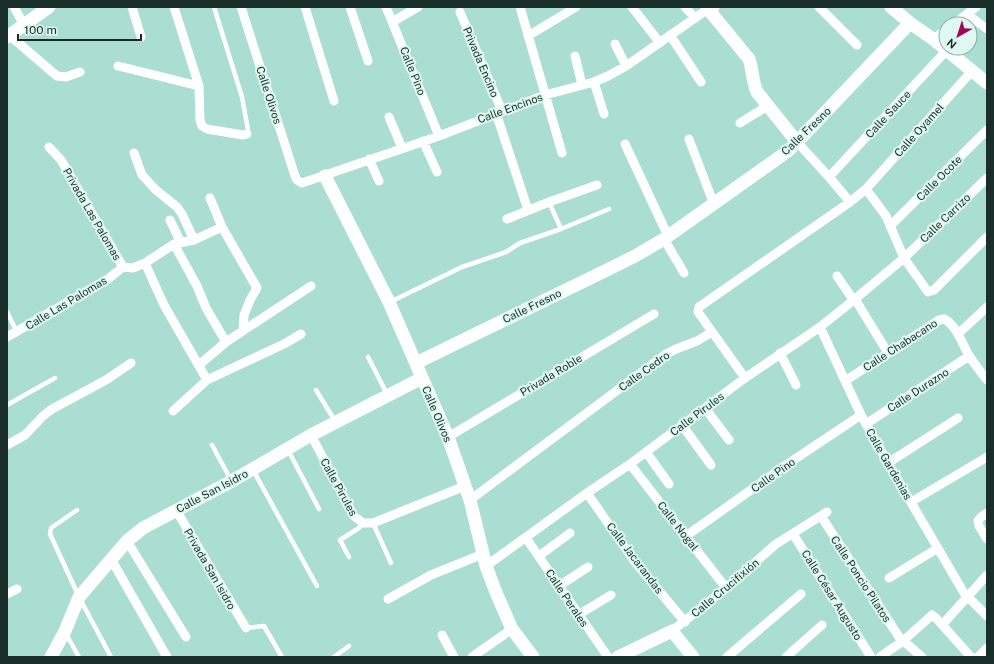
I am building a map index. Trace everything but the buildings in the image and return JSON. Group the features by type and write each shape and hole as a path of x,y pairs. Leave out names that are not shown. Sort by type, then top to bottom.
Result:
{"street":[{"path":"14,7 24,25"},
{"path":"49,7 8,36 57,76 66,77 80,72"},
{"path":"132,7 141,37"},
{"path":"174,7 199,86 200,120 202,126 207,129 243,135 246,134"},
{"name":"Calle Olivos","path":"241,7 295,176 299,182"},
{"path":"305,7 334,101"},
{"path":"350,7 368,61"},
{"name":"Calle Pino","path":"386,7 439,136"},
{"path":"392,22 418,7"},
{"path":"520,7 562,153"},
{"path":"528,36 576,7"},
{"path":"632,7 660,43"},
{"path":"685,7 695,18"},
{"path":"891,7 938,44"},
{"path":"964,16 976,7"},
{"path":"710,8 749,59 752,65 753,84 757,92 797,142 850,202"},
{"name":"Calle Encinos","path":"299,182 305,183 439,136 545,95 594,82 626,66 710,8"},
{"path":"823,8 858,45"},
{"name":"Privada Encino","path":"460,12 499,112 528,210"},
{"path":"967,14 987,29"},
{"name":"Calle Fresno","path":"416,363 613,268 666,237 713,202 788,151 910,23"},
{"path":"670,35 701,82"},
{"path":"933,39 938,36"},
{"path":"615,44 626,66"},
{"path":"575,56 582,85"},
{"name":"Calle Sauce","path":"829,177 941,56"},
{"path":"952,56 987,83"},
{"path":"118,66 199,86"},
{"name":"Calle Oyamel","path":"866,189 972,71"},
{"path":"594,82 604,114"},
{"path":"740,123 768,105"},
{"path":"388,117 402,148"},
{"name":"Calle Ocote","path":"890,226 987,130"},
{"path":"689,139 713,202"},
{"path":"423,141 437,172"},
{"path":"625,144 666,237 684,273"},
{"name":"Privada Las Palomas","path":"49,147 61,160 123,267 133,268 145,264"},
{"path":"134,154 142,175 156,190 177,207 182,214 194,240"},
{"path":"370,159 379,181"},
{"name":"Calle Olivos","path":"325,176 389,302 416,363 448,437 470,500 485,560 497,595 512,629 533,657"},
{"name":"Calle Carrizo","path":"904,258 987,178"},
{"path":"507,219 597,185"},
{"path":"745,378 698,312 699,307 850,202 866,189 886,216 904,258 928,292 934,290 987,237"},
{"path":"210,198 222,226 257,288 244,315 243,331"},
{"path":"170,220 178,244 206,308 226,342"},
{"path":"207,380 164,306 145,264 178,244 194,240 222,226"},
{"name":"Calle Pirules","path":"388,599 431,575 485,560 526,538 587,493 630,464 745,378 820,327 904,258"},
{"name":"Calle Las Palomas","path":"7,337 108,279 123,267"},
{"path":"837,276 888,353"},
{"path":"199,365 226,342 311,286"},
{"path":"958,334 986,309"},
{"name":"Privada Roble","path":"448,437 654,314"},
{"name":"Calle Chabacano","path":"845,381 941,319 948,321 958,334 969,356 987,380"},
{"name":"Calle Gardenias","path":"820,327 861,415 888,463 964,593 987,616"},
{"name":"Calle Cedro","path":"470,500 666,354 697,341 712,332"},
{"path":"172,411 207,380 284,344 301,334"},
{"path":"780,353 796,385"},
{"name":"Calle Durazno","path":"866,424 969,356"},
{"path":"7,445 25,435 43,416 52,409 106,380 131,363"},
{"name":"Calle San Isidro","path":"51,657 65,631 79,597 127,541 143,528 232,481 311,435 422,378"},
{"path":"705,408 729,440"},
{"name":"Calle Pino","path":"686,536 786,465 861,415"},
{"path":"888,463 958,418"},
{"path":"682,425 711,465"},
{"name":"Calle Pirules","path":"311,435 354,516 363,523 373,523 465,486"},
{"path":"646,452 669,484"},
{"path":"911,502 987,457"},
{"name":"Calle Nogal","path":"630,464 726,588"},
{"name":"Calle Jacarandas","path":"587,493 635,562 685,622"},
{"name":"Privada San Isidro","path":"176,510 246,628"},
{"name":"Calle Crucifixión","path":"625,656 672,631 685,622 776,544 824,514"},
{"name":"Calle Poncio Pilatos","path":"824,514 899,637 922,657"},
{"path":"987,514 981,517 978,521 979,526 987,539"},
{"path":"539,556 570,533"},
{"name":"Calle César Augusto","path":"793,534 871,657"},
{"name":"Calle Perales","path":"526,538 608,657"},
{"path":"127,541 186,637"},
{"path":"889,578 938,548"},
{"path":"111,559 167,657"},
{"path":"559,586 588,567"},
{"path":"942,625 987,575"},
{"path":"7,594 17,589"},
{"path":"727,657 801,594"},
{"path":"578,614 611,595"},
{"path":"880,657 903,641 932,615 971,657"},
{"path":"786,657 822,625"},
{"path":"472,657 512,629"},
{"path":"672,631 693,657"},
{"path":"442,634 454,657"},
{"path":"978,657 987,648"}],"lane":[{"path":"214,7 242,97 248,130 246,134"},
{"path":"549,202 561,229"},
{"path":"389,302 462,268 506,252 520,243 561,229 609,209"},
{"path":"7,312 17,332"},
{"path":"368,357 388,396"},
{"path":"7,404 55,378"},
{"path":"316,390 336,423"},
{"path":"212,445 232,481"},
{"path":"288,449 319,509"},
{"path":"253,469 317,586"},
{"path":"78,510 53,526 49,531 79,597 111,657"},
{"path":"349,557 340,540 359,528 363,523"},
{"path":"373,523 391,563"},
{"path":"246,628 264,626 282,657"},
{"path":"65,631 79,657"},
{"path":"334,657 349,646"}]}
